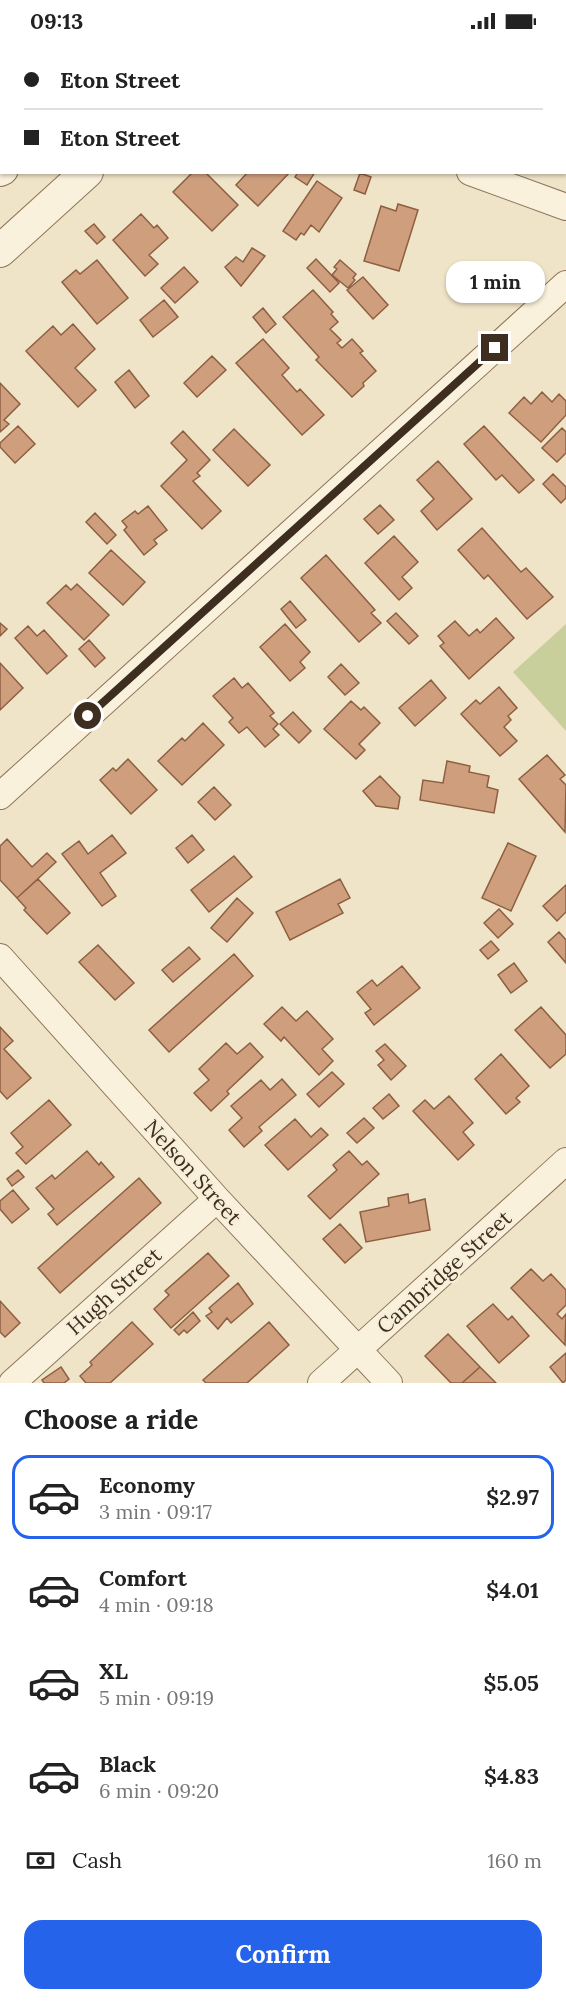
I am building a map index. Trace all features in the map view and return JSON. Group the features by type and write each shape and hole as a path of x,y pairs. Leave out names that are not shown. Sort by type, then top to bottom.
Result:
{"street":[{"path":"0,251 85,174"},
{"path":"475,174 566,207"},
{"path":"0,796 566,284"},
{"name":"Nelson Street","path":"0,957 217,1199 389,1383"},
{"name":"Cambridge Street","path":"321,1383 566,1161"},
{"name":"Hugh Street","path":"12,1383 217,1199"}],"green space":[{"path":"566,624 566,731 513,672"}],"building":[{"path":"191,174 207,174 238,205 212,231 173,192"},
{"path":"246,174 288,174 258,206 236,185"},
{"path":"297,174 314,174 307,185 295,177"},
{"path":"360,174 371,177 365,194 354,190"},
{"path":"317,181 342,198 319,232 311,225 304,235 301,233 296,240 283,231"},
{"path":"398,204 418,210 399,271 364,261 381,206 396,211"},
{"path":"141,214 154,228 157,225 168,238 149,255 158,264 145,276 113,240"},
{"path":"94,224 105,237 97,244 85,231"},
{"path":"252,248 265,256 241,286 225,267 236,257 243,262"},
{"path":"316,259 339,283 330,292 307,268"},
{"path":"97,260 128,298 97,324 62,282 76,270 80,274"},
{"path":"340,260 356,274 353,278 355,280 348,288 332,275 337,269 334,267"},
{"path":"184,267 198,282 175,303 161,288"},
{"path":"363,277 388,305 373,319 347,290"},
{"path":"313,290 333,312 331,314 338,322 330,329 341,340 337,343 342,348 352,339 363,351 360,353 376,371 352,397 316,360 319,357 283,317"},
{"path":"164,300 178,317 153,337 140,320"},
{"path":"263,308 276,324 266,333 253,317"},
{"path":"73,324 95,349 75,368 96,390 78,407 26,351 53,326 61,335"},
{"path":"263,339 289,368 282,375 297,392 300,389 324,415 302,435 236,363"},
{"path":"212,356 226,370 197,397 184,383"},
{"path":"129,370 149,396 135,408 115,382"},
{"path":"0,383 20,404 4,420 9,424 0,432"},
{"path":"542,392 552,402 559,394 566,401 566,415 541,442 509,413 524,397 531,404"},
{"path":"18,426 35,444 15,463 0,447 0,443"},
{"path":"484,426 534,480 519,493 502,475 496,480 464,444"},
{"path":"562,428 566,432 566,453 557,462 542,448"},
{"path":"234,429 270,465 248,486 213,450"},
{"path":"183,431 210,460 197,473 200,476 193,481 221,511 202,529 161,486 187,460 171,443"},
{"path":"438,461 472,499 437,530 421,511 434,499 417,480"},
{"path":"553,474 566,487 566,498 561,503 543,484"},
{"path":"380,505 394,520 378,534 364,519"},
{"path":"148,506 167,530 154,540 157,544 144,555 124,530 127,527 122,521 135,511 138,514"},
{"path":"95,513 116,535 107,544 86,522"},
{"path":"482,528 521,572 526,568 553,597 527,619 488,575 484,579 458,550"},
{"path":"394,536 418,562 402,577 412,588 399,600 365,563"},
{"path":"111,550 145,582 123,605 89,573"},
{"path":"326,555 375,610 371,613 381,623 359,642 301,578"},
{"path":"77,584 109,615 84,640 47,603 66,585 71,590"},
{"path":"290,601 306,620 296,628 281,609"},
{"path":"396,613 418,636 409,644 387,621"},
{"path":"496,618 514,638 469,679 440,646 444,643 438,636 455,621 469,636 477,629 480,633"},
{"path":"0,623 7,629 0,636"},
{"path":"285,624 310,652 300,662 305,668 290,681 260,647"},
{"path":"28,626 37,636 44,630 67,656 47,674 15,638"},
{"path":"89,640 105,658 95,667 79,649"},
{"path":"0,663 23,688 0,710"},
{"path":"341,664 359,683 345,695 328,677"},
{"path":"234,678 242,688 248,683 274,713 270,716 278,724 273,729 279,735 265,747 247,727 239,733 229,722 233,718 213,696"},
{"path":"431,680 446,698 415,726 399,708"},
{"path":"499,687 517,708 508,716 511,720 504,727 517,741 500,756 461,714 476,700 480,704"},
{"path":"351,701 361,710 364,707 380,723 359,744 365,750 356,759 324,729"},
{"path":"293,712 311,731 299,743 280,724"},
{"path":"203,723 224,745 182,785 158,761 182,738 185,741"},
{"path":"547,755 565,775 560,779 566,785 565,832 519,779"},
{"path":"128,759 157,790 131,814 100,780 113,768 116,771"},
{"path":"447,761 470,766 469,772 489,776 487,787 498,790 494,813 420,800 423,780 443,783"},
{"path":"380,776 400,797 398,809 376,806 363,791"},
{"path":"214,787 231,805 215,820 198,802"},
{"path":"112,835 126,853 100,873 116,896 102,906 62,854 79,841 88,854"},
{"path":"192,835 204,850 188,863 176,848"},
{"path":"7,839 32,867 47,853 56,862 17,898 0,880 0,846"},
{"path":"508,843 536,856 511,911 482,898"},
{"path":"234,856 252,877 209,912 191,890"},
{"path":"38,879 70,913 47,934 24,910 26,908 17,898"},
{"path":"340,879 350,898 338,904 343,913 290,940 276,912"},
{"path":"566,885 566,912 557,921 543,906"},
{"path":"237,898 253,913 227,942 211,928"},
{"path":"499,909 513,924 498,938 484,923"},
{"path":"559,932 566,940 566,963 548,942"},
{"path":"491,941 499,950 488,959 480,950"},
{"path":"98,945 134,983 115,1000 79,962"},
{"path":"189,947 200,959 173,982 162,970"},
{"path":"234,954 253,976 169,1052 149,1030"},
{"path":"514,963 527,981 511,993 498,975"},
{"path":"402,966 420,988 374,1025 365,1013 371,1009 357,992 372,980 377,986"},
{"path":"282,1007 296,1021 307,1011 333,1039 322,1049 333,1061 319,1075 284,1037 281,1041 264,1024"},
{"path":"541,1007 566,1035 566,1054 550,1068 515,1030"},
{"path":"0,1027 13,1041 4,1049 31,1078 7,1099 0,1091"},
{"path":"226,1043 237,1054 250,1043 263,1057 227,1091 229,1094 211,1111 194,1093 209,1080 199,1069"},
{"path":"385,1044 406,1066 391,1080 378,1065 384,1060 376,1051"},
{"path":"501,1054 529,1086 516,1098 520,1102 506,1114 475,1079"},
{"path":"332,1072 344,1084 319,1107 307,1094"},
{"path":"282,1079 296,1095 259,1127 262,1131 244,1147 229,1130 242,1118 231,1106 261,1080 270,1090"},
{"path":"389,1094 399,1106 383,1119 373,1108"},
{"path":"449,1096 473,1123 463,1132 474,1145 458,1160 413,1111 425,1100 434,1109"},
{"path":"49,1100 71,1125 26,1164 16,1153 23,1147 11,1133"},
{"path":"364,1118 374,1128 357,1143 347,1133"},
{"path":"295,1119 311,1137 321,1128 328,1135 288,1170 265,1145"},
{"path":"87,1151 114,1177 57,1225 48,1214 54,1209 36,1188 52,1175 55,1179"},
{"path":"349,1151 362,1165 367,1161 379,1174 330,1219 308,1196 337,1170 333,1165"},
{"path":"18,1170 24,1177 12,1186 7,1179"},
{"path":"139,1178 161,1203 60,1293 38,1268"},
{"path":"13,1190 29,1209 12,1223 0,1209 0,1201"},
{"path":"408,1194 409,1203 425,1199 430,1230 366,1242 360,1212 389,1206 388,1198"},
{"path":"340,1224 362,1248 345,1263 323,1239"},
{"path":"208,1253 229,1276 171,1328 154,1309 169,1295 165,1291"},
{"path":"531,1269 543,1281 551,1274 566,1290 566,1305 557,1314 562,1319 566,1314 565,1345 511,1288"},
{"path":"238,1283 253,1304 231,1323 227,1318 218,1329 206,1316 212,1312 209,1308"},
{"path":"0,1301 20,1323 5,1337 0,1332"},
{"path":"493,1304 508,1320 512,1316 529,1336 499,1363 467,1326"},
{"path":"193,1312 200,1321 187,1333 184,1330 179,1335 174,1330"},
{"path":"132,1322 153,1344 110,1383 86,1383 80,1376 92,1365 90,1362"},
{"path":"269,1322 289,1345 247,1383 206,1383 203,1380"},
{"path":"448,1334 480,1367 462,1383 451,1383 425,1356"},
{"path":"566,1353 566,1380 563,1383 550,1367"},
{"path":"61,1367 69,1379 64,1383 44,1383 42,1380"},
{"path":"480,1367 496,1383 462,1383"}],"route":[{"path":"88,716 495,348"}]}
